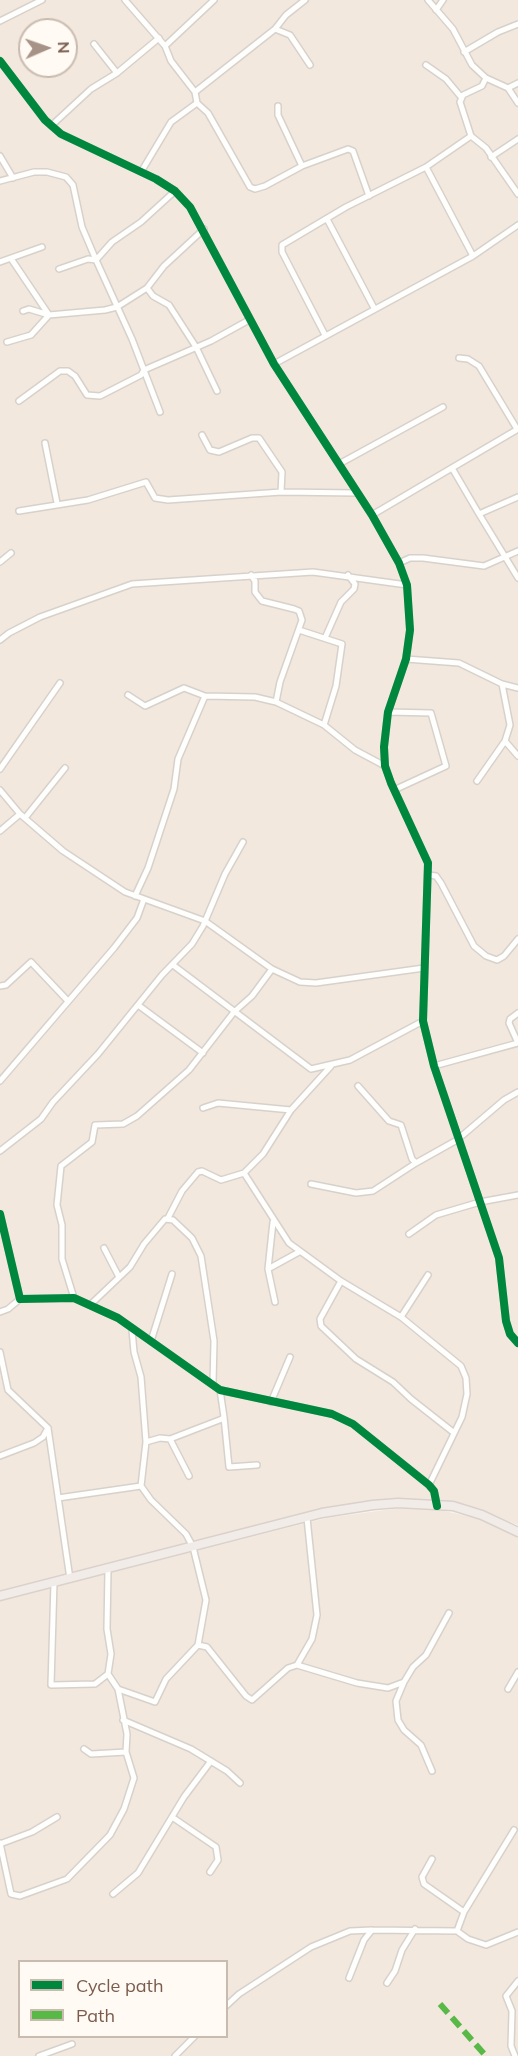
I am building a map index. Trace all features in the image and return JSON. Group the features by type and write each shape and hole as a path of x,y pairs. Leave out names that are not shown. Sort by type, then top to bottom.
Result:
{"highway":[{"path":"0,1596 307,1518 398,1503 465,1509 518,1532"}],"street":[{"path":"0,21 42,0"},
{"path":"124,0 165,46 171,61 195,92 197,103 208,113 250,187 255,189 265,186 302,166 351,149 369,196"},
{"path":"165,46 214,0"},
{"path":"195,92 275,29 286,15 305,0"},
{"path":"428,0 453,29 464,52 486,78 508,88 518,103"},
{"path":"436,10 443,0"},
{"path":"464,52 498,32 518,24"},
{"path":"275,29 290,35 310,65"},
{"path":"51,126 91,90 117,73 159,38"},
{"path":"94,44 117,73"},
{"path":"0,62 51,126 61,134 176,190 204,229 249,320 274,364 372,515 399,563 407,585 410,630 406,659 388,712 384,747 385,766 394,790 427,858 429,875 423,968 423,1021 457,1140 499,1258 506,1321 510,1334 518,1343"},
{"path":"426,65 446,79 460,97 471,136 491,156 518,194"},
{"path":"460,97 482,86 486,78"},
{"path":"508,88 518,83"},
{"path":"141,172 171,122 197,103"},
{"path":"278,106 278,115 302,166"},
{"path":"325,335 280,248 327,219 426,167 471,136"},
{"path":"491,156 518,139"},
{"path":"0,156 13,178"},
{"path":"426,167 473,256"},
{"path":"0,181 47,172 66,177 73,185 82,227 160,411"},
{"path":"96,260 112,242 141,222 176,190"},
{"path":"327,219 374,308"},
{"path":"274,364 473,256 518,225"},
{"path":"23,311 29,309 49,315 117,307 147,288 164,266 204,229"},
{"path":"0,262 12,260 42,247"},
{"path":"59,269 88,259 96,260"},
{"path":"12,260 49,315"},
{"path":"147,288 153,296 169,304 196,346 217,391"},
{"path":"7,342 32,335 49,315"},
{"path":"19,401 60,371 68,371 75,376 87,395 100,396 141,375 144,370 249,320"},
{"path":"372,515 518,429 479,366 468,359 459,358"},
{"path":"339,464 443,407"},
{"path":"202,435 210,450 219,452 252,438 259,438 282,472 281,492"},
{"path":"45,443 57,503"},
{"path":"452,468 518,578"},
{"path":"19,511 57,503 88,500 146,482 155,498 160,500 281,492 357,493"},
{"path":"479,514 518,497"},
{"path":"399,563 410,558 423,558 484,566 518,551"},
{"path":"0,562 11,553"},
{"path":"0,640 40,617 132,584 313,572 348,575 388,585 407,585"},
{"path":"251,575 255,581 255,592 262,601 299,611 302,620 280,682 276,702"},
{"path":"325,638 341,602 354,589 355,584 348,575"},
{"path":"299,630 340,641 342,650 336,686 324,725"},
{"path":"406,659 459,663 502,684 518,688"},
{"path":"0,769 60,683"},
{"path":"477,781 505,741 510,725 502,684"},
{"path":"128,695 145,706 184,688 205,696 255,697 276,702 324,725 355,750 385,766"},
{"path":"135,896 148,868 174,789 178,759 205,696"},
{"path":"388,712 431,713 446,766 394,790"},
{"path":"505,741 518,756"},
{"path":"0,831 22,816 65,768"},
{"path":"0,790 22,816 63,851 124,892 205,921 272,969 300,982 316,983 423,968"},
{"path":"0,1151 41,1119 53,1102 98,1054 192,944 243,842"},
{"path":"429,875 435,876 441,882 474,946 486,956 497,960 504,956 518,939"},
{"path":"0,1081 134,923 144,899"},
{"path":"0,986 6,985 31,962 67,1000"},
{"path":"173,965 304,1066 311,1069 332,1065 362,1054 423,1021"},
{"path":"74,1298 62,1259 62,1226 57,1205 61,1166 92,1142 94,1125 123,1124 137,1116 189,1070 234,1012 252,996 272,969"},
{"path":"138,1005 203,1053"},
{"path":"434,1066 518,1044 509,1023 510,1019 518,1013"},
{"path":"90,1305 130,1267 160,1224 168,1218 182,1191 198,1172 202,1171 221,1180 244,1173 263,1154 291,1110 332,1065"},
{"path":"358,1086 389,1121 401,1125 412,1159 416,1163"},
{"path":"311,1184 356,1193 373,1191 457,1140 504,1100 518,1092"},
{"path":"203,1108 218,1103 291,1110"},
{"path":"244,1173 273,1221 289,1243 299,1252 341,1281 401,1317 461,1366 466,1378 467,1394 462,1417 429,1485"},
{"path":"409,1234 436,1215 480,1202 518,1195"},
{"path":"0,1214 20,1299"},
{"path":"168,1218 192,1238 201,1256 214,1341 213,1384"},
{"path":"273,1221 268,1269 275,1302"},
{"path":"0,1248 8,1245"},
{"path":"104,1248 119,1277"},
{"path":"268,1269 299,1252"},
{"path":"151,1341 172,1274"},
{"path":"401,1317 428,1275"},
{"path":"341,1281 320,1319 321,1326 356,1359 393,1382 453,1432"},
{"path":"0,1312 8,1309 20,1299 74,1298 90,1305 118,1318 220,1390 320,1410 353,1424 429,1485 434,1491 437,1506"},
{"path":"117,1689 155,1701 166,1678 198,1645 206,1600 193,1547 186,1534 151,1500 141,1486 146,1442 141,1377 134,1352 132,1330"},
{"path":"0,1352 8,1390 48,1428 70,1579"},
{"path":"271,1402 290,1357"},
{"path":"220,1390 229,1467 257,1465"},
{"path":"146,1442 160,1438 170,1439 224,1417"},
{"path":"0,1456 34,1443 43,1437 48,1428"},
{"path":"170,1439 189,1476"},
{"path":"58,1498 141,1486"},
{"path":"297,1665 312,1639 317,1615 307,1518"},
{"path":"57,1817 32,1832 0,1843 11,1894 15,1897 67,1880 110,1835 124,1809 134,1778 126,1752 127,1734 117,1689 108,1674 111,1654 107,1629 108,1569"},
{"path":"54,1582 51,1685 95,1684 108,1674"},
{"path":"396,1701 404,1682 413,1667 426,1655 448,1613"},
{"path":"198,1645 207,1647 246,1696 252,1700 288,1668 297,1665 357,1683 388,1688 404,1682"},
{"path":"508,1689 518,1672"},
{"path":"388,1688 396,1701 398,1720 404,1730 421,1745 432,1771"},
{"path":"123,1720 191,1749 240,1783"},
{"path":"84,1749 91,1754 126,1752"},
{"path":"113,1894 138,1873 172,1817 211,1761"},
{"path":"172,1817 216,1847 218,1860 210,1872"},
{"path":"457,1931 464,1912 514,1830"},
{"path":"432,1859 422,1878 424,1884 464,1912"},
{"path":"387,1983 395,1971 402,1950 416,1929"},
{"path":"228,2004 239,1994 311,1947 350,1931 416,1929 457,1931 468,1939 486,1946 518,1932"},
{"path":"349,1978 364,1940 372,1930"},
{"path":"515,2056 511,2046 512,2011 506,1996 518,1981"},
{"path":"175,2056 194,2038"},
{"path":"39,2056 72,2044"}],"shaded area":[{"path":"0,0 518,0 518,1525 459,1505 408,1499 342,1507 0,1594"},
{"path":"401,1508 439,1510 477,1518 518,1535 518,2056 0,2056 0,1601 326,1518"}],"marked path":[{"path":"440,2004 486,2056"}],"cycle path":[{"path":"0,61 45,120 61,134 156,179 175,191 190,207 274,364 372,515 399,563 407,585 410,630 406,659 388,712 384,747 385,766 391,783 428,863 423,1021 434,1066 499,1258 506,1321 510,1334 518,1343"},
{"path":"0,1214 20,1299 74,1298 118,1318 220,1390 332,1414 353,1424 429,1485 434,1491 437,1506"}]}
